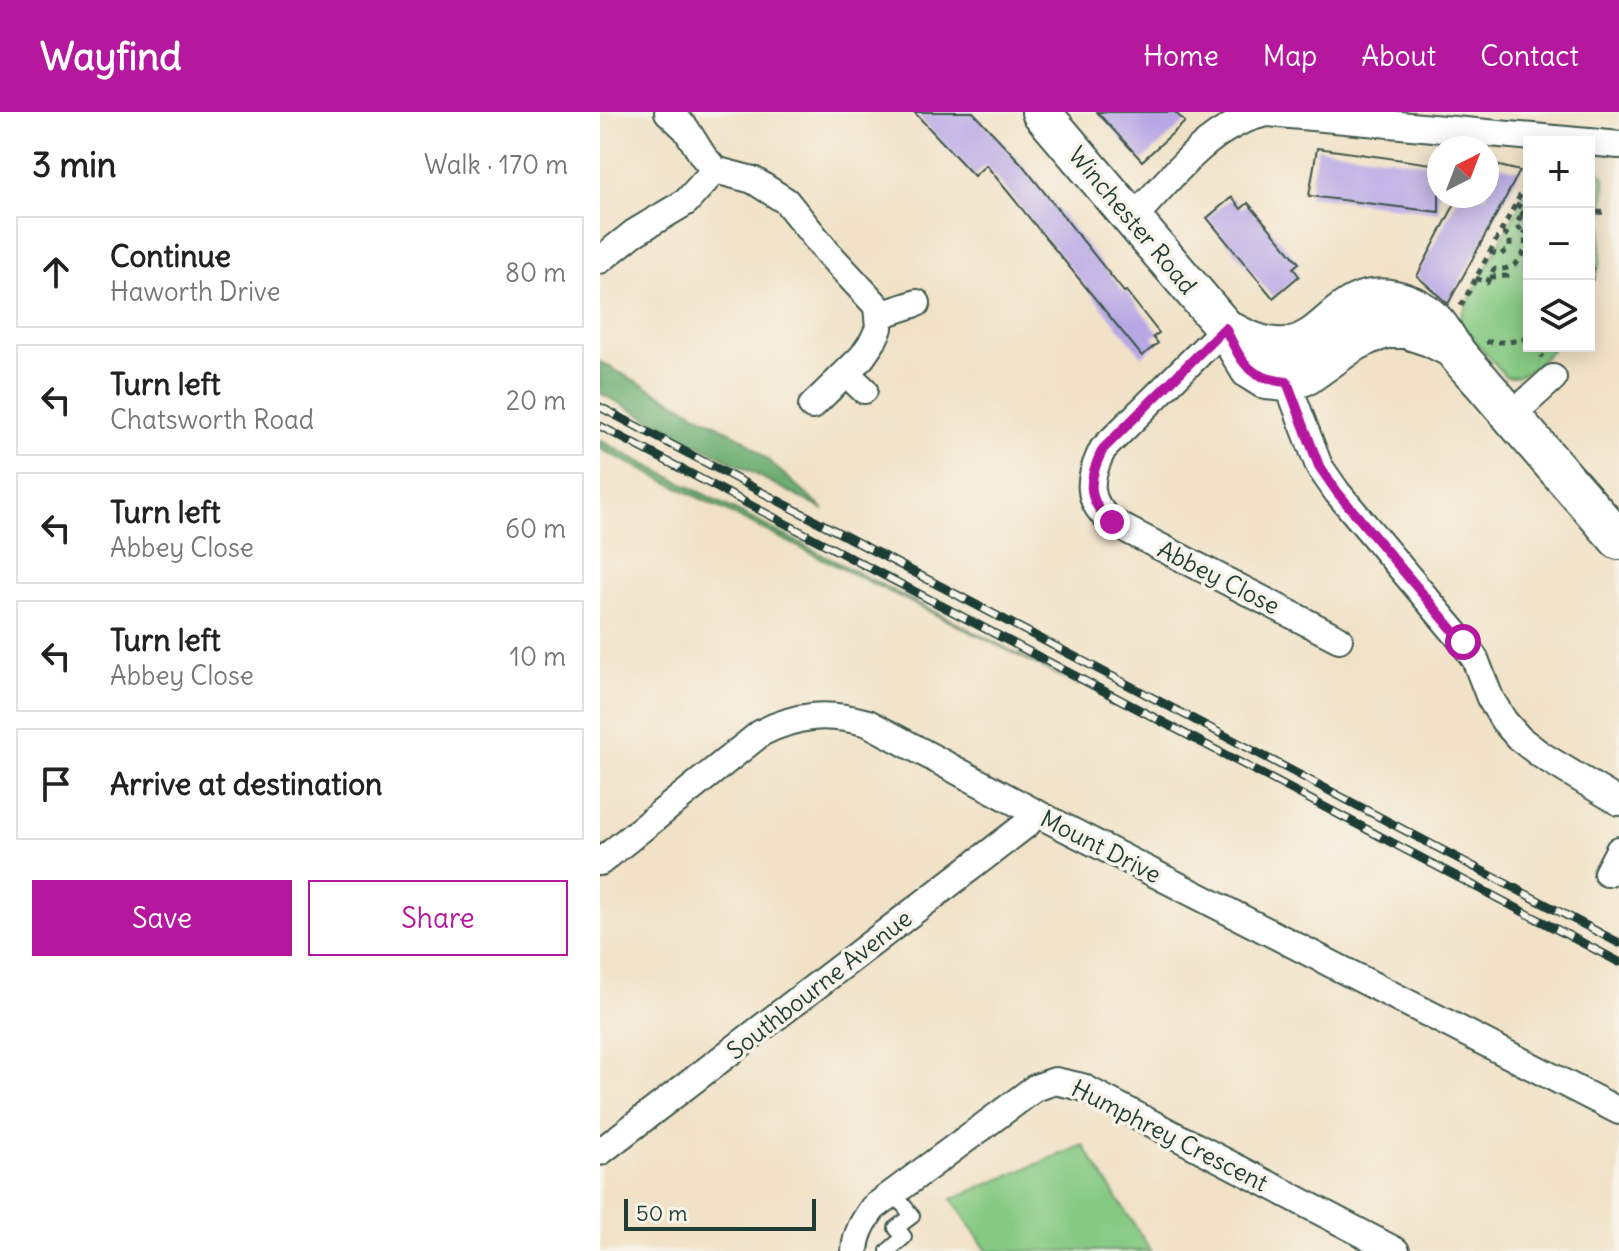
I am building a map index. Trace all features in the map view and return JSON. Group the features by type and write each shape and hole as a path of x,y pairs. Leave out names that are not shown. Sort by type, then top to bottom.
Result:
{"street":[{"path":"668,112 686,129 715,170 753,180 786,201 827,252 872,298 880,315 879,328 862,357 855,382 812,406"},
{"name":"Winchester Road","path":"1041,112 1225,328"},
{"path":"1133,218 1216,134 1246,117 1268,113 1373,117 1537,136"},
{"path":"1595,143 1619,145"},
{"path":"600,260 634,233 686,202 715,170"},
{"path":"1225,328 1249,343 1286,349 1302,344 1352,305 1375,299 1394,300 1415,307 1459,342 1511,416 1619,540"},
{"path":"880,315 917,303"},
{"path":"1225,328 1250,370 1266,380 1287,382 1307,375 1368,335 1386,329 1406,329 1459,342"},
{"name":"Abbey Close","path":"1225,328 1103,449 1092,474 1094,502 1112,522 1339,639"},
{"path":"1511,416 1553,378"},
{"path":"1287,382 1319,466 1475,659 1490,698 1504,721 1541,755 1619,802"},
{"name":"Mount Drive","path":"600,862 761,733 778,724 807,716 846,717 868,723 1036,813 1619,1111"},
{"name":"Southbourne Avenue","path":"600,1152 1027,824 1036,813"},
{"name":"Humphrey Crescent","path":"855,1251 862,1222 873,1208 1046,1082 1066,1082 1082,1087 1396,1251"}],"lane":[{"path":"888,1251 904,1237 896,1228 912,1216 894,1193"}],"path":[{"path":"1523,191 1476,278 1459,342 1523,340"},
{"path":"1516,204 1525,210 1516,225 1523,230"},
{"path":"1597,212 1609,213"},
{"path":"1490,252 1500,255 1510,248 1510,237 1501,231"},
{"path":"1476,278 1487,283 1494,269 1505,270 1523,252"}],"green space":[{"path":"1595,170 1605,183 1600,264 1595,277"},
{"path":"1523,198 1523,352 1550,352 1526,373 1505,376 1458,321"},
{"path":"600,362 744,439 824,510 600,393"},
{"path":"600,440 627,455 1080,686 600,449"},
{"path":"1083,1145 1151,1251 987,1251 952,1199"}],"building":[{"path":"914,112 973,112 1020,162 1126,291 1159,333 1153,337 1158,343 1142,356 986,165 974,176"},
{"path":"1097,112 1175,112 1185,122 1142,161"},
{"path":"1317,148 1427,163 1427,208 1439,208 1439,212 1309,196"},
{"path":"1499,166 1520,171 1448,304 1417,276 1453,208 1499,208"},
{"path":"1232,197 1241,209 1248,203 1299,263 1293,268 1299,276 1273,298 1207,218"}],"railway":[{"path":"600,407 1619,943"},
{"path":"600,426 1619,962"}],"route":[{"path":"1112,522 1094,502 1092,488 1092,474 1103,449 1225,328 1250,370 1266,380 1287,382 1319,466 1337,492 1463,642"}]}
